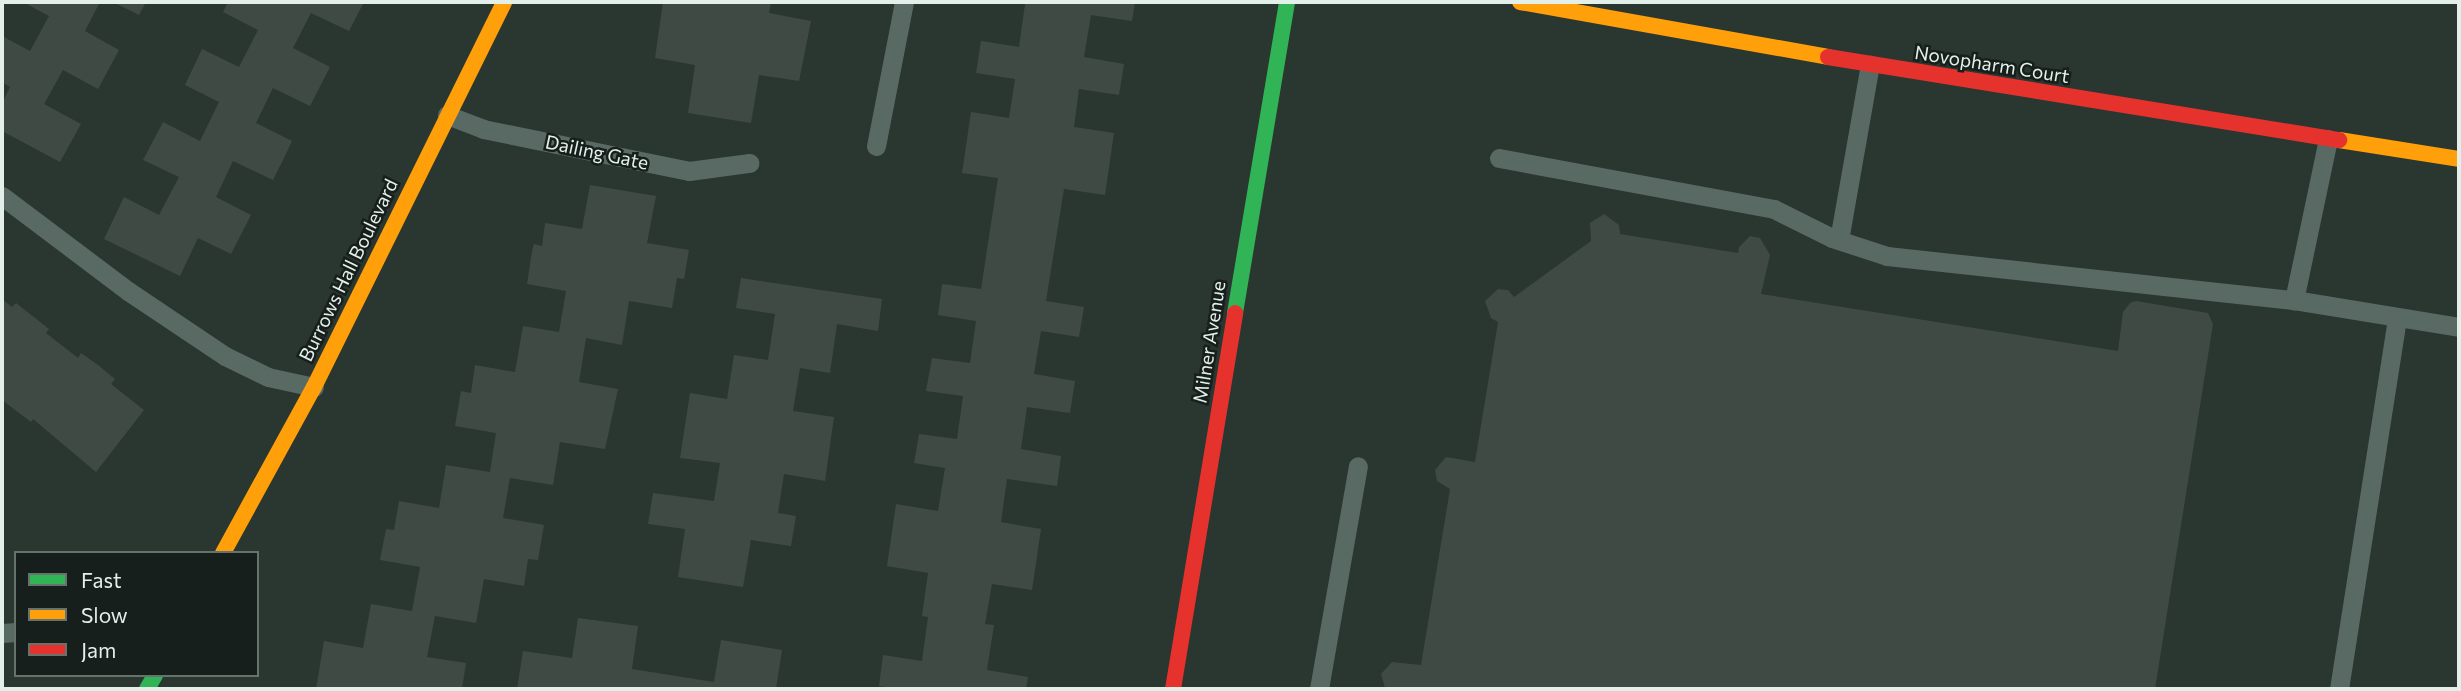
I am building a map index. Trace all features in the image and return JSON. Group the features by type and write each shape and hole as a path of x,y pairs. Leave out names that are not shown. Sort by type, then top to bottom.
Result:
{"street":[{"name":"Burrows Hall Boulevard","path":"224,551 314,387 505,2"},
{"name":"Milner Avenue","path":"1173,689 1287,2"},
{"name":"Novopharm Court","path":"1520,2 1870,65 2459,159"}],"lane":[{"path":"876,146 904,2"},
{"path":"1839,240 1870,65"},
{"name":"Dailing Gate","path":"447,115 483,129 689,171 749,163"},
{"path":"2294,300 2328,139"},
{"path":"1499,158 1774,209 1839,240 1887,256 2294,300 2459,327"},
{"path":"2,196 128,291 225,356 268,377 314,387"},
{"path":"2339,689 2397,317"},
{"path":"1320,689 1358,466"}],"building":[{"path":"23,2 100,2 85,31 119,50 98,89 63,70 44,104 81,124 60,162 2,131 2,103 10,87 2,82 2,36 30,51 49,16"},
{"path":"113,2 146,2 139,15"},
{"path":"228,2 364,2 349,31 311,13 293,48 330,67 310,106 273,88 256,123 292,141 285,156 273,180 233,161 216,197 251,215 231,254 198,238 180,276 104,239 124,197 159,215 179,177 143,160 163,122 200,141 219,102 185,85 202,49 239,67 258,30 223,12"},
{"path":"663,2 771,2 769,13 811,21 799,81 759,75 751,123 688,113 695,65 655,58"},
{"path":"1021,2 1135,2 1132,21 1091,15 1084,57 1124,64 1119,95 1079,89 1074,127 1114,133 1105,195 1064,189 1046,301 1084,307 1079,337 1041,331 1034,374 1075,381 1070,413 1027,407 1021,449 1061,456 1057,486 1007,479 1001,522 1041,529 1032,590 992,584 985,624 994,625 987,670 1028,677 1026,689 898,689 879,686 883,655 922,661 928,617 922,616 928,573 887,566 896,504 938,511 945,468 914,463 919,434 957,439 963,396 926,391 932,358 970,363 976,321 938,315 942,284 981,289 998,178 962,173 971,112 1009,118 1015,79 976,73 981,41 1019,47 1025,4"},
{"path":"590,185 656,196 647,243 689,250 684,279 677,278 672,308 629,301 622,345 586,338 579,382 618,389 605,449 560,442 553,485 510,478 503,518 544,525 538,560 528,559 524,586 484,579 476,623 435,616 427,657 466,663 462,689 316,689 324,641 363,648 371,604 412,611 420,567 380,560 386,529 394,530 399,501 439,508 446,465 490,472 496,433 455,426 461,391 471,393 475,365 515,372 523,326 559,332 566,291 527,284 532,251 534,244 542,246 545,223 582,229"},
{"path":"1604,214 1619,225 1620,234 1738,253 1739,247 1750,236 1760,238 1770,255 1761,294 2118,351 2123,312 2130,303 2136,301 2208,313 2213,324 2155,689 1385,688 1381,674 1392,662 1421,665 1450,489 1437,481 1435,470 1446,457 1475,462 1498,322 1491,318 1485,301 1498,289 1508,290 1514,297 1591,241 1590,223"},
{"path":"741,278 882,299 878,331 837,324 830,373 800,368 793,411 834,417 825,481 784,474 778,513 796,516 791,546 751,540 743,587 678,577 685,529 648,524 653,493 714,501 720,463 680,458 690,393 727,399 734,355 768,360 775,314 736,308"},
{"path":"2,299 12,307 16,303 49,329 46,333 78,358 81,353 98,365 115,379 111,384 144,410 96,472 33,419 31,422 2,400"},
{"path":"578,618 638,626 632,669 714,682 721,640 782,650 776,689 517,689 523,651 572,658"}],"traffic: fast":[{"path":"1235,313 1287,2"},
{"path":"147,689 154,677"}],"traffic: slow":[{"path":"224,551 314,387 504,2"},
{"path":"1520,2 1828,57"},
{"path":"2339,140 2459,159"}],"traffic: jam":[{"path":"1828,57 2339,140"},
{"path":"1173,689 1235,313"}]}
